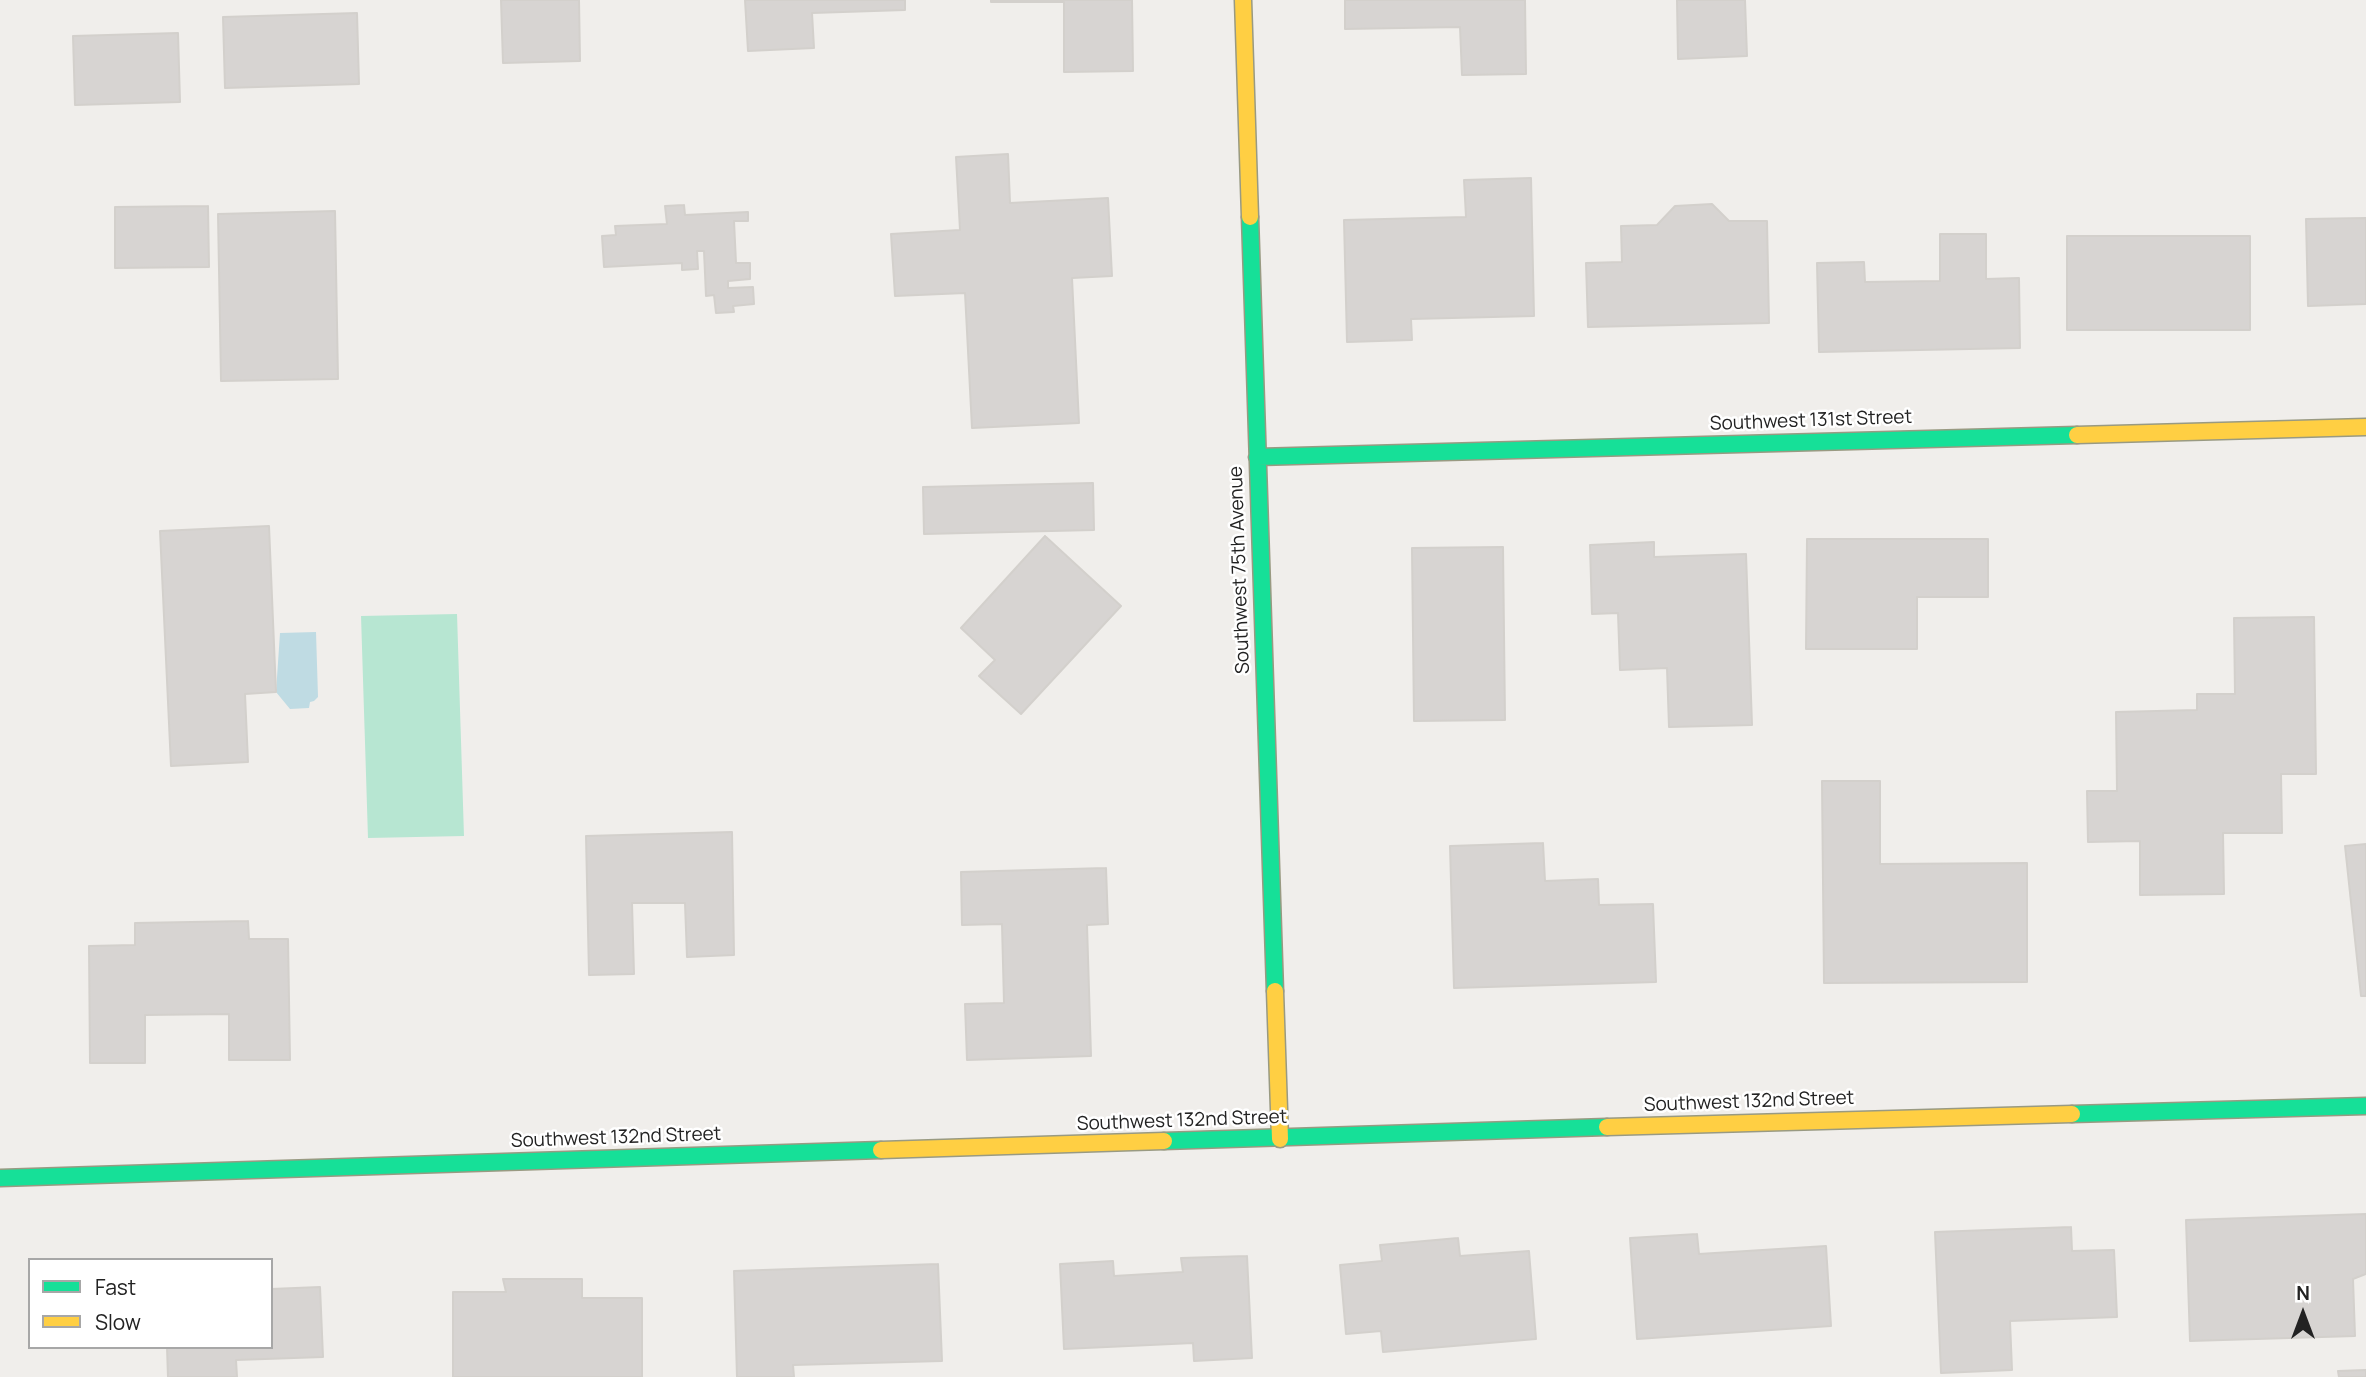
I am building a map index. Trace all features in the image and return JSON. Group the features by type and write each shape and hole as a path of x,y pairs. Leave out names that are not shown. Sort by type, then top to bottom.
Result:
{"street":[{"name":"Southwest 75th Avenue","path":"1243,0 1280,1139"},
{"name":"Southwest 131st Street","path":"1257,457 2366,427"},
{"name":"Southwest 132nd Street","path":"0,1178 2366,1105"}],"green space":[{"path":"457,614 464,836 368,838 361,616"}],"water":[{"path":"316,632 318,697 310,702 309,708 290,709 276,692 280,633"}],"building":[{"path":"501,0 579,0 580,61 503,63"},
{"path":"745,0 905,0 905,10 812,13 814,48 748,51"},
{"path":"991,0 1132,0 1133,71 1064,72 1064,2"},
{"path":"1345,0 1525,0 1526,74 1462,75 1460,27 1345,29"},
{"path":"1677,0 1745,0 1747,56 1678,59"},
{"path":"357,13 359,84 225,88 223,17"},
{"path":"178,33 180,102 75,105 73,36"},
{"path":"1008,154 1010,203 1108,198 1112,276 1072,278 1079,423 972,428 965,293 895,296 891,234 960,230 956,157"},
{"path":"1531,178 1534,316 1411,319 1412,340 1347,342 1344,220 1466,217 1464,180"},
{"path":"1712,204 1729,221 1767,221 1769,323 1588,327 1586,263 1622,262 1621,226 1657,225 1675,206"},
{"path":"684,205 685,215 748,212 748,221 734,221 736,263 750,263 750,279 728,281 728,288 753,287 754,304 733,306 734,312 716,313 714,295 706,296 704,251 697,251 698,269 682,270 682,263 604,267 602,236 616,235 615,226 667,224 665,206"},
{"path":"208,206 209,267 115,268 115,207"},
{"path":"335,211 338,379 221,381 218,214"},
{"path":"2366,218 2366,304 2308,306 2306,219"},
{"path":"1940,234 1986,234 1986,279 2019,278 2020,348 1819,352 1817,263 1864,262 1865,282 1940,281"},
{"path":"2067,236 2250,236 2250,330 2067,330"},
{"path":"1093,483 1094,530 924,534 923,487"},
{"path":"269,526 276,692 245,694 248,762 171,766 160,531"},
{"path":"1045,536 1121,606 1021,714 979,676 995,660 961,628"},
{"path":"1807,539 1988,539 1988,597 1917,597 1917,649 1806,649"},
{"path":"1654,542 1654,557 1746,554 1752,725 1669,727 1667,668 1620,670 1618,613 1592,614 1590,545"},
{"path":"1503,547 1505,720 1414,721 1412,548"},
{"path":"2314,617 2316,774 2281,774 2282,833 2223,833 2224,894 2140,895 2140,841 2088,842 2087,791 2117,791 2116,712 2197,710 2197,694 2235,694 2234,618"},
{"path":"1822,781 1880,781 1880,864 2027,863 2027,982 1824,983"},
{"path":"732,832 734,955 687,957 685,903 632,903 634,974 589,975 586,836"},
{"path":"1543,843 1545,881 1598,879 1599,905 1653,904 1656,982 1454,988 1450,846"},
{"path":"2366,844 2366,996 2361,996 2345,846"},
{"path":"1106,868 1108,924 1087,925 1091,1056 967,1060 965,1004 1004,1003 1002,924 962,925 961,872"},
{"path":"248,921 249,939 288,939 290,1060 229,1060 229,1014 145,1015 145,1063 90,1063 89,946 135,945 135,923"},
{"path":"2366,1214 2366,1274 2353,1279 2355,1336 2190,1341 2186,1220"},
{"path":"2071,1227 2072,1251 2114,1250 2117,1317 2010,1321 2012,1370 1941,1373 1935,1232"},
{"path":"1697,1234 1699,1254 1826,1246 1831,1326 1637,1339 1630,1238"},
{"path":"1458,1238 1460,1256 1529,1251 1536,1339 1383,1352 1381,1331 1346,1334 1340,1265 1382,1261 1380,1245"},
{"path":"1247,1256 1252,1358 1194,1361 1193,1343 1064,1349 1060,1264 1113,1261 1114,1276 1183,1272 1181,1258"},
{"path":"938,1264 942,1361 793,1365 794,1377 737,1377 734,1271"},
{"path":"503,1279 582,1279 582,1298 642,1298 642,1377 453,1377 453,1292 506,1292"},
{"path":"320,1287 323,1357 236,1360 237,1377 168,1377 167,1349 273,1349 273,1289"},
{"path":"2366,1370 2366,1377 2339,1377 2338,1371"}],"traffic: fast":[{"path":"1250,217 1275,991"},
{"path":"1257,457 2077,435"},
{"path":"2072,1114 2366,1106"},
{"path":"1164,1141 1607,1127"},
{"path":"0,1178 881,1150"}],"traffic: slow":[{"path":"1243,0 1250,217"},
{"path":"2077,435 2366,427"},
{"path":"1275,991 1280,1139"},
{"path":"1607,1127 2072,1114"},
{"path":"881,1150 1164,1141"}]}
